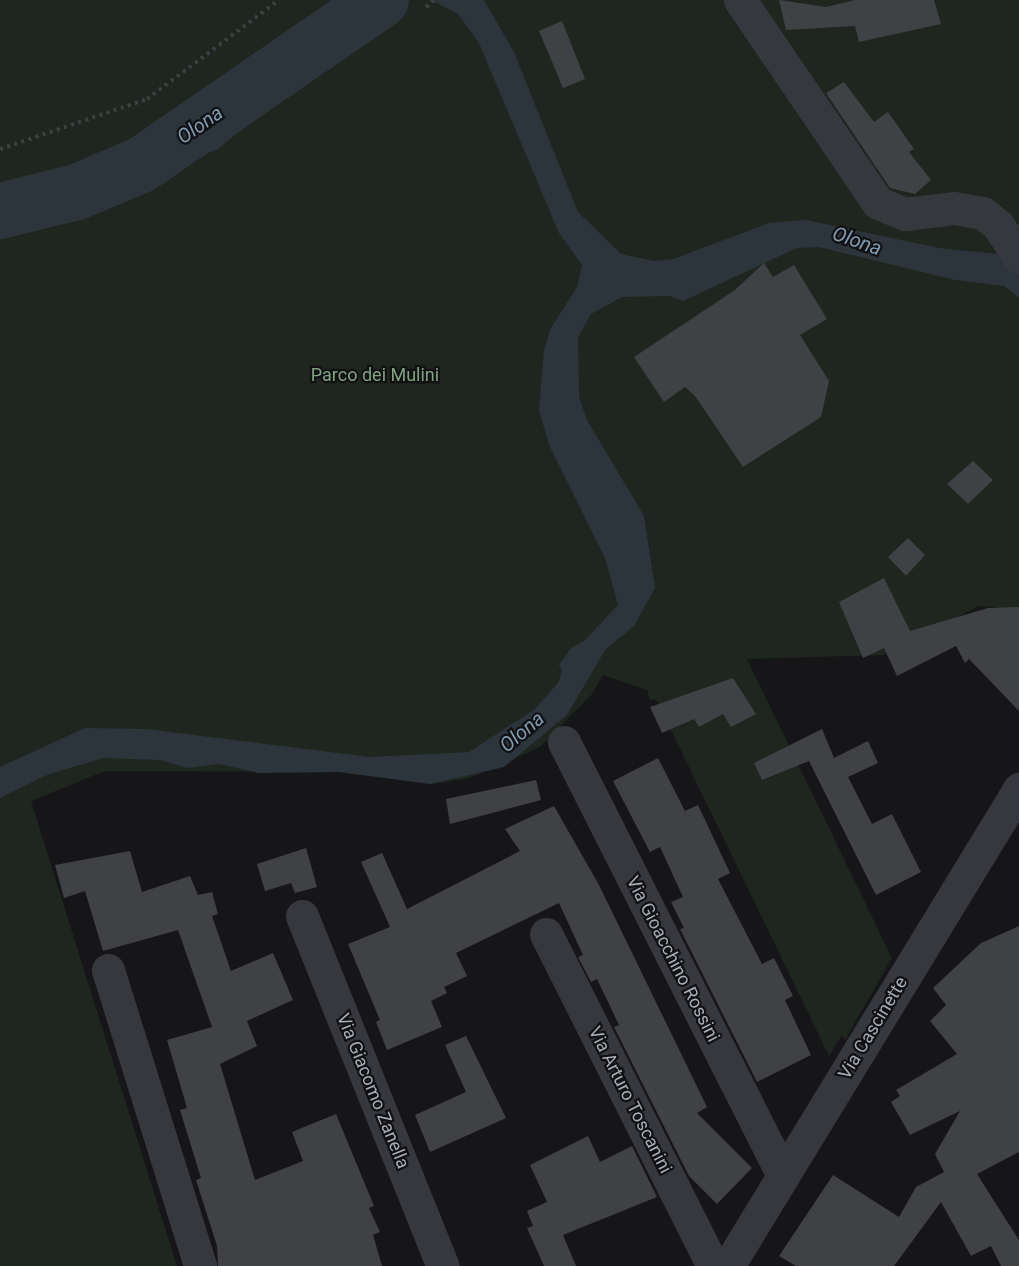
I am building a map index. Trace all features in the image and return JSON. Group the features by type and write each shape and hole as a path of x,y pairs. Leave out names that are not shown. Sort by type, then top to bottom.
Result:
{"street":[{"path":"740,0 878,203 905,214 954,208 983,213 1014,248"},
{"name":"Via Gioacchino Rossini","path":"564,742 783,1176"},
{"name":"Via Cascinette","path":"728,1266 1016,807"},
{"name":"Via Giacomo Zanella","path":"302,916 443,1266"},
{"name":"Via Arturo Toscanini","path":"546,934 714,1266"},
{"path":"108,970 200,1266"}],"path":[{"path":"0,149 147,99 279,0"},
{"path":"426,7 434,0"}],"green space":[{"name":"Parco dei Mulini","path":"0,0 1019,0 1019,609 979,606 884,655 747,659 892,958 845,1040 842,1035 829,1056 656,699 650,700 647,690 603,675 592,694 540,747 470,778 433,784 339,772 105,771 31,801 177,1266 0,1266"}],"water":[{"path":"353,0 399,0 319,53 288,83 281,97 218,149 101,196 0,228 0,199 135,156 194,128"},
{"path":"431,0 484,0 514,52 578,212 621,254 654,261 673,259 769,223 806,220 939,248 998,254 1019,250 1019,298 1004,286 955,280 819,247 797,248 683,301 669,296 622,297 591,314 578,337 579,397 587,420 644,516 655,588 634,626 605,650 567,715 504,767 430,784 339,772 259,773 219,764 188,768 160,760 103,758 47,775 0,798 0,767 85,728 146,729 370,757 469,752 535,709 558,683 562,671 559,665 571,648 584,641 618,605 605,558 550,447 539,411 544,350 551,328 577,287 582,265 559,233 479,43 458,14"}],"building":[{"path":"779,0 826,7 855,0 934,0 941,24 859,42 855,26 786,30"},
{"path":"562,21 585,79 563,88 539,31"},
{"path":"844,82 874,122 888,112 914,149 909,152 931,180 915,194 890,188 826,93"},
{"path":"764,263 773,277 794,265 827,319 800,335 829,381 821,417 743,467 695,396 685,387 664,402 634,357 735,290"},
{"path":"973,461 993,480 968,504 947,484"},
{"path":"908,538 925,555 906,576 888,557"},
{"path":"884,578 910,631 988,608 1019,607 1019,711 969,659 965,663 956,646 897,676 884,648 863,658 839,602"},
{"path":"733,678 756,714 731,727 723,714 699,727 694,719 662,733 650,707"},
{"path":"822,729 834,758 868,741 878,763 848,777 872,824 892,814 921,872 876,895 809,761 762,780 754,763"},
{"path":"658,758 685,811 698,805 730,873 718,879 762,964 774,958 793,996 785,1000 811,1055 757,1082 680,929 684,928 671,902 683,897 660,847 650,852 613,781"},
{"path":"536,780 541,800 450,824 446,799"},
{"path":"554,806 599,885 707,1107 697,1113 752,1168 717,1204 689,1176 614,1027 619,1025 597,979 591,982 578,957 583,955 559,903 456,953 467,976 444,987 447,993 431,1001 442,1027 387,1050 376,1022 380,1020 348,944 390,927 361,862 382,853 407,909 520,851 505,829"},
{"path":"306,848 317,887 295,893 291,883 265,891 257,864"},
{"path":"130,851 142,892 190,876 198,895 212,892 218,914 212,916 231,971 273,953 293,1000 247,1021 257,1046 220,1064 255,1180 303,1161 292,1132 336,1114 374,1206 369,1208 380,1232 373,1235 382,1266 218,1266 217,1246 196,1180 201,1178 180,1110 187,1108 167,1040 212,1027 178,930 103,951 85,891 64,898 55,865"},
{"path":"1019,926 1019,1152 977,1174 1019,1240 1019,1266 1001,1266 991,1246 971,1256 941,1202 894,1266 796,1266 779,1256 833,1175 899,1217 916,1187 944,1172 935,1154 960,1111 910,1135 891,1102 900,1096 896,1090 957,1054 930,1021 946,1005 933,988 981,943"},
{"path":"466,1036 506,1118 430,1152 415,1115 466,1092 445,1045"},
{"path":"588,1136 600,1162 632,1146 657,1197 563,1235 576,1266 544,1266 527,1228 533,1226 527,1211 547,1202 530,1165"}],"waterway":[{"name":"Olona","path":"0,211 77,192 141,165 381,0"}]}
